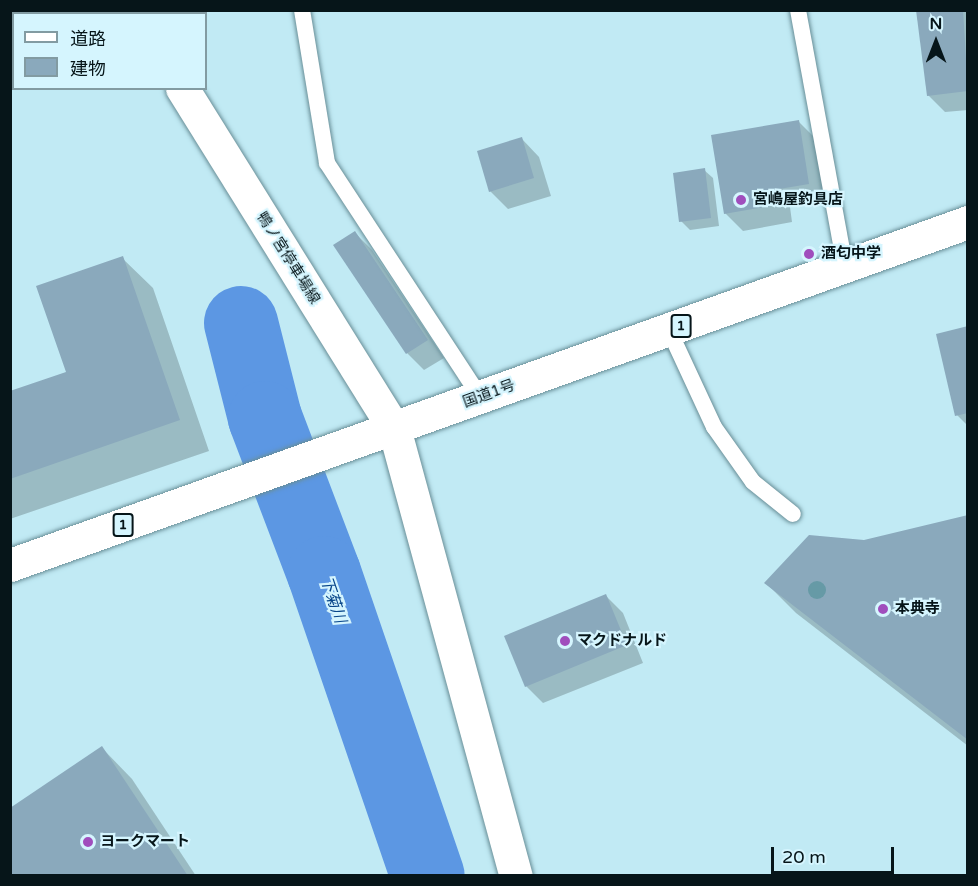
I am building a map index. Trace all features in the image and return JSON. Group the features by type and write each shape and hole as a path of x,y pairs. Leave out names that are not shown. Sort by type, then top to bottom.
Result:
{"main road":[{"name":"鴨ノ宮停車場線","path":"183,90 394,428 516,876"},
{"name":"国道1号","path":"10,565 968,222"}],"lane":[{"path":"302,10 327,163 480,397"},
{"path":"798,10 845,267"},
{"path":"669,330 714,426 753,482 793,514"}],"building":[{"path":"916,10 963,10 968,91 927,96"},
{"path":"799,120 809,184 773,190 775,205 724,214 711,135"},
{"path":"522,137 534,178 489,192 477,151"},
{"path":"705,168 711,218 679,222 673,173"},
{"path":"355,231 428,340 406,354 333,245"},
{"path":"123,256 180,420 10,479 10,391 66,372 36,286"},
{"path":"968,326 968,413 955,416 936,334"},
{"name":"本典寺","path":"968,515 968,740 764,583 809,535 864,540"},
{"name":"マクドナルド","path":"606,594 627,645 525,687 504,636"},
{"name":"ヨークマート","path":"102,746 188,876 10,876 10,808"}],"waterway":[{"name":"下菊川","path":"241,323 265,418 324,573 428,876"}],"place":[{"name":"宮嶋屋釣具店","path":"741,200"},
{"name":"酒匂中学","path":"809,254"},
{"name":"本典寺","path":"883,609"},
{"name":"マクドナルド","path":"565,641"},
{"name":"ヨークマート","path":"88,842"}]}
